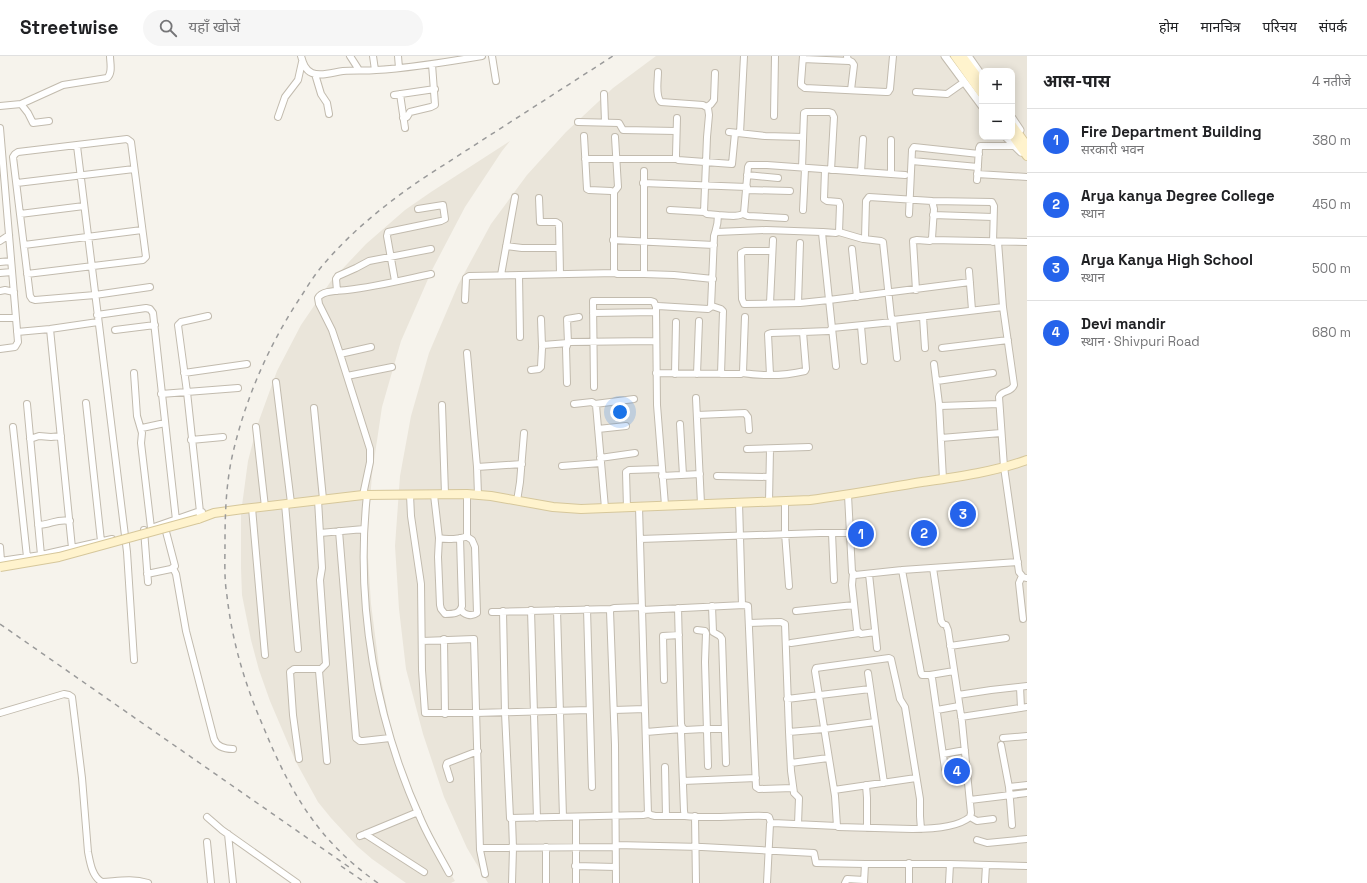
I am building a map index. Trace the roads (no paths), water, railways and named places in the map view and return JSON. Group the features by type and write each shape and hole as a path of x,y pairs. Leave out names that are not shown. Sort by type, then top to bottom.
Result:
{"main road":[{"path":"955,56 979,90"},
{"path":"962,56 979,79"},
{"path":"1015,131 1027,146"},
{"path":"1015,133 1027,157"},
{"path":"0,563 58,557 201,515 321,499 365,495 467,494 553,507 581,509 769,502 848,495 943,479 1004,467 1027,460"}],"street":[{"path":"0,106 21,104 63,85 107,78 110,76 110,56"},
{"path":"350,56 359,70"},
{"path":"373,56 375,70"},
{"path":"398,56 399,68"},
{"path":"302,59 308,70 315,74 399,68 432,64 444,59 482,56"},
{"path":"492,56 496,81"},
{"path":"585,158 677,159 732,164 744,56"},
{"path":"774,116 775,56"},
{"path":"851,90 854,65 848,59 803,58 802,87 805,88 888,92 890,89 893,56"},
{"path":"945,56 980,104"},
{"path":"968,56 979,72"},
{"path":"278,117 285,97 298,80 302,59"},
{"path":"403,118 407,117 410,112 435,105 432,64"},
{"path":"658,72 658,95 661,102 703,105 707,107"},
{"path":"707,107 712,104 714,100 715,73"},
{"path":"315,74 321,94 328,104 329,114"},
{"path":"916,92 947,94 964,82"},
{"path":"405,128 397,95 435,89"},
{"path":"604,94 605,122"},
{"path":"21,104 33,123 49,121"},
{"path":"704,212 709,111 707,107"},
{"path":"803,210 804,112 832,113 834,117 824,199 826,201 840,203 839,232"},
{"path":"677,118 677,159"},
{"path":"578,122 620,123 621,129 623,130 676,131"},
{"path":"1015,122 1027,140"},
{"path":"0,128 2,185 9,235 18,344 13,348 0,349"},
{"path":"735,133 765,136 803,137"},
{"path":"584,136 586,189 614,192"},
{"path":"615,137 618,187 614,192 613,270 616,274"},
{"path":"27,274 143,260 146,257 131,142 127,139 18,152 13,157 17,182 20,214 27,274 30,296 35,300 95,295 150,287"},
{"path":"861,172 863,139"},
{"path":"891,140 891,174"},
{"path":"1009,140 1027,157"},
{"path":"977,174 979,148 982,145 1015,146"},
{"path":"77,146 127,552 134,660"},
{"path":"909,214 912,150 916,146 979,154"},
{"path":"912,161 977,174 1027,177"},
{"path":"743,214 745,211 749,165 768,165 905,175"},
{"path":"17,182 134,169"},
{"path":"644,170 644,274"},
{"path":"747,175 778,178"},
{"path":"644,183 705,185 790,191"},
{"path":"501,275 515,197"},
{"path":"864,239 867,198 872,197 932,202 990,201 993,204 993,217 1003,307 1014,385 1011,390 999,395 1001,433 1004,467 1019,572 1024,577 1019,583 1023,619"},
{"path":"539,198 540,222 556,222 559,224 560,274"},
{"path":"931,240 934,215 934,203 932,202"},
{"path":"395,281 387,236 388,232 445,219 442,205 418,209"},
{"path":"20,214 84,206"},
{"path":"670,210 704,212 707,214 737,216 743,214 748,216 785,218"},
{"path":"712,306 714,236 718,228 718,214"},
{"path":"934,215 993,217"},
{"path":"24,245 142,230"},
{"path":"716,232 766,230 839,232 864,239 883,242 897,358"},
{"path":"822,232 836,366"},
{"path":"0,241 9,235"},
{"path":"613,240 714,245"},
{"path":"770,304 772,240"},
{"path":"916,290 913,241 1027,242"},
{"path":"798,303 800,244"},
{"path":"506,246 522,248 559,248"},
{"path":"337,291 336,279 338,276 368,261 431,249"},
{"path":"852,249 857,297"},
{"path":"772,251 745,251 741,253 743,302 745,304 798,303 829,300 970,282"},
{"path":"0,262 11,261"},
{"path":"969,271 972,310"},
{"path":"0,273 12,272"},
{"path":"431,274 357,289 322,294 319,296 318,301 332,330 348,376 370,453 365,495 365,576 373,663 390,738 418,812 430,839 449,873"},
{"path":"465,300 466,277 470,276 644,274 713,279"},
{"path":"519,275 520,338"},
{"path":"0,291 5,290 14,292"},
{"path":"594,387 593,302 596,300 654,302 656,309 657,405 665,505"},
{"path":"593,313 656,309 670,306 708,309 712,306 721,309 723,311 721,374"},
{"path":"770,375 769,333 829,331 832,328 861,326 1003,307"},
{"path":"17,332 50,329 150,308 153,313 176,520"},
{"path":"0,547 0,563 124,536 176,520 201,515 178,325 181,322 208,316"},
{"path":"567,383 567,319 579,317"},
{"path":"742,374 745,317"},
{"path":"923,317 925,348"},
{"path":"0,318 16,318"},
{"path":"531,370 539,369 541,367 541,319"},
{"path":"697,374 699,321"},
{"path":"675,374 676,322"},
{"path":"115,330 154,325"},
{"path":"861,326 864,361"},
{"path":"50,329 72,548"},
{"path":"656,373 770,375 798,373 806,370 803,332"},
{"path":"942,348 1008,340"},
{"path":"542,346 545,344 571,342 656,341"},
{"path":"340,354 371,347"},
{"path":"467,353 478,495"},
{"path":"184,373 247,364"},
{"path":"934,364 940,406 943,479"},
{"path":"348,376 392,367"},
{"path":"134,373 137,416 142,428 141,443 152,528"},
{"path":"937,381 993,373"},
{"path":"276,382 288,503 298,649"},
{"path":"161,394 238,388"},
{"path":"696,398 701,504"},
{"path":"574,404 592,402 596,404 634,399"},
{"path":"86,402 101,541"},
{"path":"27,404 41,555"},
{"path":"596,404 605,508"},
{"path":"940,406 999,404"},
{"path":"442,405 446,494"},
{"path":"314,408 321,499 320,533 322,568 320,580 326,664 319,671 327,761"},
{"path":"697,415 747,413 749,430"},
{"path":"142,428 165,423"},
{"path":"680,424 683,475"},
{"path":"598,429 626,426"},
{"path":"13,427 27,557"},
{"path":"256,427 265,506"},
{"path":"517,501 524,433"},
{"path":"941,438 1001,433"},
{"path":"30,439 39,436 61,436"},
{"path":"191,440 223,437"},
{"path":"747,449 809,447"},
{"path":"769,502 770,449"},
{"path":"562,466 635,453"},
{"path":"477,467 522,464"},
{"path":"627,508 626,472 629,470 683,475 700,474"},
{"path":"717,476 770,477"},
{"path":"410,494 411,516 421,584 424,711 427,714 476,714 589,710"},
{"path":"434,495 439,538 438,566 441,609 445,614 457,613 462,606 463,537 468,532 467,494"},
{"path":"848,495 854,605 857,630 859,633"},
{"path":"785,501 789,586"},
{"path":"740,503 742,605"},
{"path":"639,507 648,813"},
{"path":"252,508 265,654"},
{"path":"38,525 44,525 60,520 70,521"},
{"path":"164,524 174,563 173,568 176,574 186,631 214,739 220,747 232,749"},
{"path":"320,533 364,529"},
{"path":"144,530 148,582"},
{"path":"339,531 356,738 363,742 390,738"},
{"path":"832,533 834,580"},
{"path":"640,539 786,534 850,534"},
{"path":"439,538 463,537 472,540 475,547 477,613 475,615 465,614 461,609"},
{"path":"853,573 857,575 902,570 1018,562"},
{"path":"147,574 173,568"},
{"path":"933,568 941,621 947,626 958,695 970,800 970,817"},
{"path":"902,570 921,674 930,675 954,671"},
{"path":"869,574 877,648"},
{"path":"796,611 854,605"},
{"path":"712,606 713,632 722,639 726,763"},
{"path":"492,612 748,606 756,787 759,789 793,788"},
{"path":"678,608 685,816"},
{"path":"587,609 592,787"},
{"path":"611,609 616,816 616,883"},
{"path":"531,610 537,818"},
{"path":"557,610 563,817"},
{"path":"503,611 509,816 512,819 513,848 512,883"},
{"path":"749,623 781,622 785,624 790,763 793,788 795,794 799,798 798,824"},
{"path":"697,630 703,630 706,633 708,766"},
{"path":"791,643 875,632"},
{"path":"664,680 663,636 679,635"},
{"path":"422,641 474,638 480,848 485,874"},
{"path":"950,646 1006,638"},
{"path":"444,639 445,714"},
{"path":"837,826 834,790 815,671 816,668 889,658 891,659 900,699 905,707 920,799 922,829"},
{"path":"298,759 290,672 294,669 321,669"},
{"path":"868,673 884,783"},
{"path":"930,675 933,681 945,769"},
{"path":"958,695 1027,686"},
{"path":"961,717 1024,708 1020,687"},
{"path":"787,699 870,689"},
{"path":"0,712 64,694 72,697 82,778 90,863 96,877 102,882 129,879 148,883"},
{"path":"937,710 959,706"},
{"path":"614,710 645,709"},
{"path":"788,732 875,722"},
{"path":"646,732 682,728 685,730 724,729"},
{"path":"1003,738 1027,736"},
{"path":"1001,745 1009,787 1012,825"},
{"path":"943,754 965,750"},
{"path":"450,779 446,766 447,763 478,751"},
{"path":"790,763 828,758"},
{"path":"665,767 666,816"},
{"path":"683,781 756,778"},
{"path":"834,790 916,778"},
{"path":"866,785 866,828"},
{"path":"1009,787 1027,785"},
{"path":"970,800 1027,793"},
{"path":"418,812 363,835 424,872"},
{"path":"512,819 646,815 648,813"},
{"path":"648,813 651,816 769,817 771,824 769,826 767,883"},
{"path":"695,816 696,883"},
{"path":"207,817 218,827 297,883"},
{"path":"576,817 576,883"},
{"path":"771,824 922,829 949,825 970,817"},
{"path":"970,817 977,821 993,819"},
{"path":"228,834 233,883"},
{"path":"977,840 987,843 1027,839"},
{"path":"206,842 211,883"},
{"path":"480,848 616,846 768,849 814,853 815,861 817,863 1027,866"},
{"path":"546,848 546,883"},
{"path":"845,883 847,879 864,881 865,864"},
{"path":"909,864 909,883"},
{"path":"949,883 950,864"},
{"path":"985,883 986,865"},
{"path":"575,866 616,866"}],"railway":[{"path":"378,883 357,867 339,850 308,814 295,794 273,750 245,679 232,630 225,576 225,521 227,489 237,435 251,393 279,333 316,274 341,245 380,210 422,179 613,56"},
{"path":"0,624 349,867"},
{"path":"341,866 366,883"}],"place":[{"name":"Arya Kanya High School","path":"963,514"},
{"name":"Arya kanya Degree College","path":"924,533"},
{"name":"Fire Department Building","path":"861,534"},
{"name":"Devi mandir","path":"957,771"}]}
